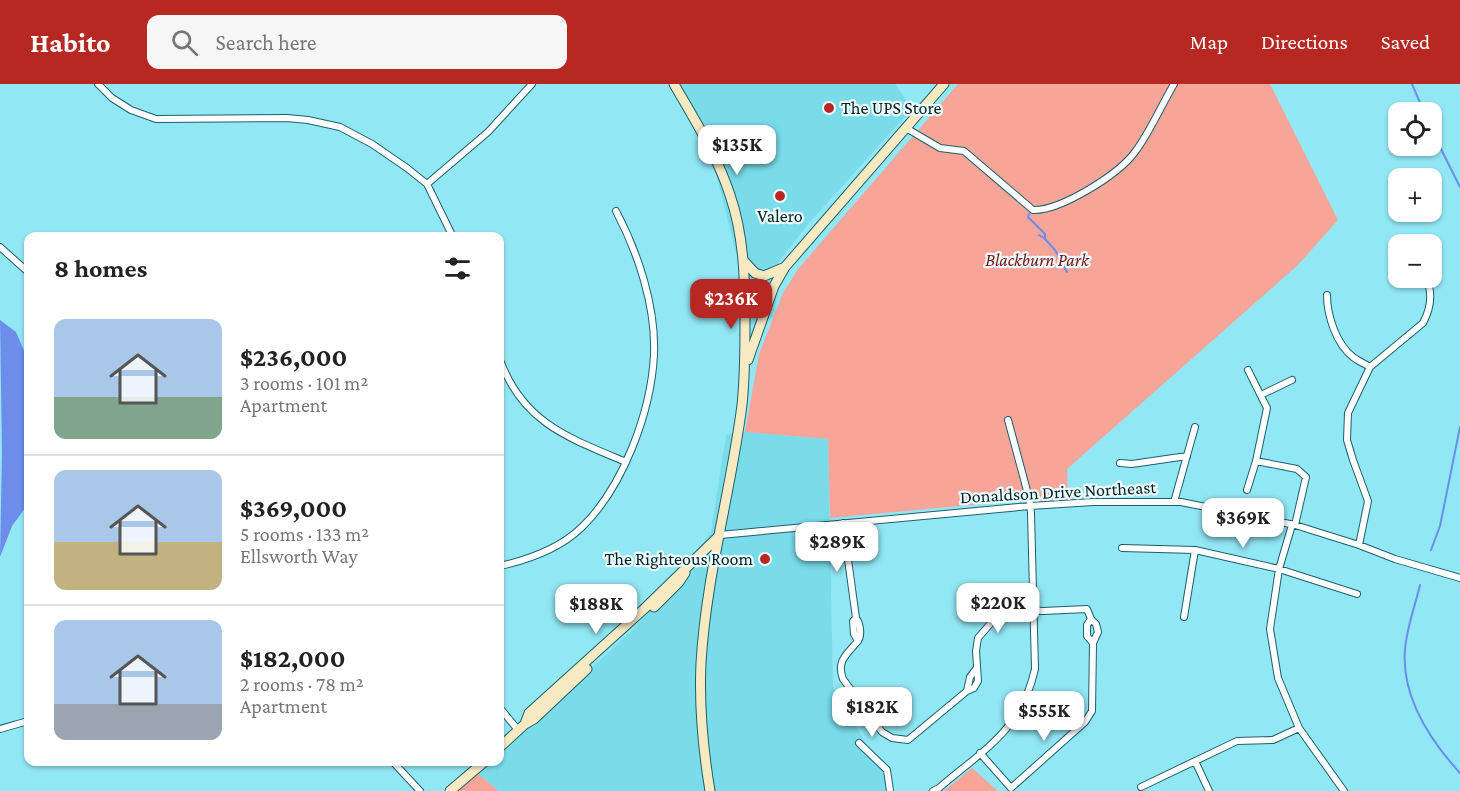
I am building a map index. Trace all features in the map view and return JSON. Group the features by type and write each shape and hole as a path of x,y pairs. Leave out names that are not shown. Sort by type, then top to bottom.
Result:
{"main road":[{"path":"674,84 719,165 730,196 743,260 745,287 745,374 739,424 709,595 701,664 703,741 710,791"},
{"path":"745,374 764,312 774,286 785,267 944,84"},
{"path":"743,260 755,273 764,276 785,267"},
{"path":"745,287 750,299 764,312"},
{"path":"504,743 521,727 529,713 607,644 720,535"},
{"path":"450,791 479,766"}],"street":[{"path":"98,84 112,98 131,110 156,118 287,118 308,120 340,128 372,144 427,184 451,232"},
{"path":"427,184 488,132 532,84"},
{"path":"906,128 940,148 964,152 1033,210 1044,210 1079,194 1125,164 1135,152 1174,84"},
{"path":"504,565 536,555 581,529 612,488 626,462 644,409 654,354 651,320 644,282 627,232 616,211"},
{"path":"0,247 24,268"},
{"path":"1359,545 1368,501 1353,460 1346,427 1348,413 1370,367 1424,323 1431,300 1428,288"},
{"path":"1327,295 1327,308 1343,345 1352,357 1370,367"},
{"path":"1247,490 1256,461 1267,408 1248,370"},
{"path":"504,371 518,397 549,425 571,439 626,462"},
{"path":"1261,395 1292,380"},
{"path":"933,791 1003,734 1016,718 1031,686 1035,669 1030,506 1008,420"},
{"path":"1174,502 1195,427"},
{"path":"1120,463 1132,464 1186,456"},
{"path":"1256,461 1297,469 1306,477 1294,525 1279,569 1270,630 1278,678 1299,728 1344,791"},
{"name":"Donaldson Drive Northeast","path":"720,535 1030,506 1093,502 1174,502 1294,525 1460,578"},
{"path":"843,523 856,618 855,638 858,641 840,661 840,671 843,679 882,732 892,738 908,740 967,691 970,677 976,669 978,638 997,616 1011,609 1087,609 1096,624 1098,632 1093,643 1092,711 1085,722 1011,788 980,753"},
{"path":"1122,548 1195,550 1279,569 1357,594"},
{"path":"1184,617 1195,550"},
{"path":"1091,619 1087,625 1087,636 1093,643"},
{"path":"504,712 521,727"},
{"path":"0,729 24,722"},
{"path":"1141,787 1237,741 1273,740 1299,728"},
{"path":"859,743 886,770 890,791"},
{"path":"1195,761 1209,791"},
{"path":"397,766 420,791"}],"shaded area":[{"path":"670,84 895,84 912,109 809,223 780,260 763,295 744,302 740,267 713,163"},
{"path":"745,432 828,439 833,686 866,744 883,763 886,791 499,791 476,772 483,766 504,766 504,747 635,628 711,532 726,435"}],"green space":[{"name":"Blackburn Park","path":"958,84 1270,84 1338,220 1298,265 1067,469 1068,500 1014,501 830,518 828,439 745,432 759,354 783,293 798,269"},
{"path":"972,768 998,791 944,791"},
{"path":"476,772 499,791 453,791"}],"water":[{"path":"0,320 16,332 24,351 24,510 12,526 0,557 2,452"}],"waterway":[{"path":"1412,84 1420,102"},
{"path":"1442,151 1460,187"},
{"path":"1029,214 1028,217 1045,234 1045,239 1055,250 1067,272"},
{"path":"1039,235 1045,239"},
{"path":"1431,550 1440,526 1460,427"},
{"path":"1420,585 1405,649 1408,683 1419,716 1438,746 1460,773"}],"place":[{"name":"The UPS Store","path":"829,108"},
{"name":"Valero","path":"780,196"},
{"name":"The Righteous Room","path":"765,559"}]}
